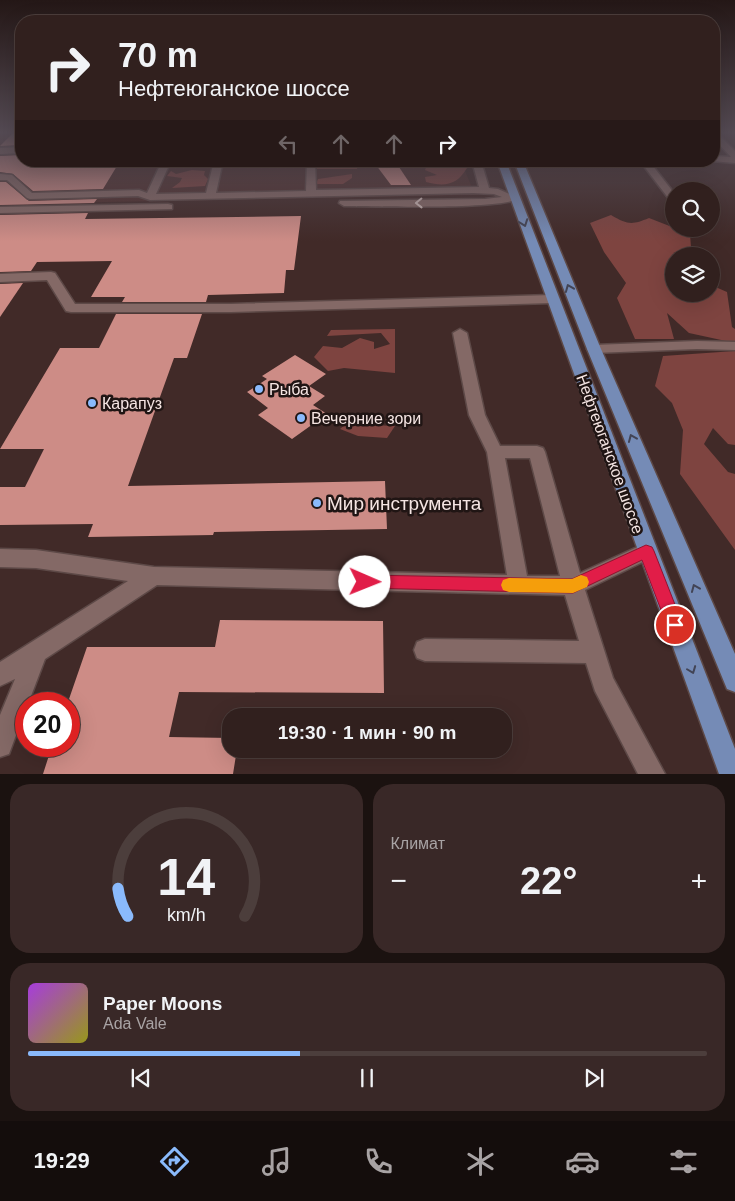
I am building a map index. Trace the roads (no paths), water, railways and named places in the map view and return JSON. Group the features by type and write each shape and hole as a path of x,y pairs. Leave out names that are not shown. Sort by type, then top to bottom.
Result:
{"main road":[{"name":"Нефтеюганское шоссе","path":"503,169 732,774"},
{"name":"Нефтеюганское шоссе","path":"521,169 594,349 735,681"}],"lane":[{"path":"150,197 163,169"},
{"path":"210,196 217,169"},
{"path":"311,169 311,194"},
{"path":"478,169 485,191"},
{"path":"650,169 665,188"},
{"path":"0,177 9,177 30,196 139,193 150,197 495,191 514,198"},
{"path":"0,210 485,202 514,198"},
{"path":"0,278 51,276 71,308 231,308 552,299"},
{"path":"460,333 477,414 495,452 519,585"},
{"path":"594,349 696,345 735,346"},
{"path":"495,452 537,452 573,586 603,683 652,774"},
{"path":"0,558 36,559 154,576 573,586 646,551"},
{"path":"0,674 154,576"},
{"path":"424,650 593,652"},
{"path":"0,745 37,651"}],"place":[{"name":"Рыба","path":"259,389"},
{"name":"Карапуз","path":"92,403"},
{"name":"Вечерние зори","path":"301,418"},
{"name":"Мир инструмента","path":"317,503"}]}
